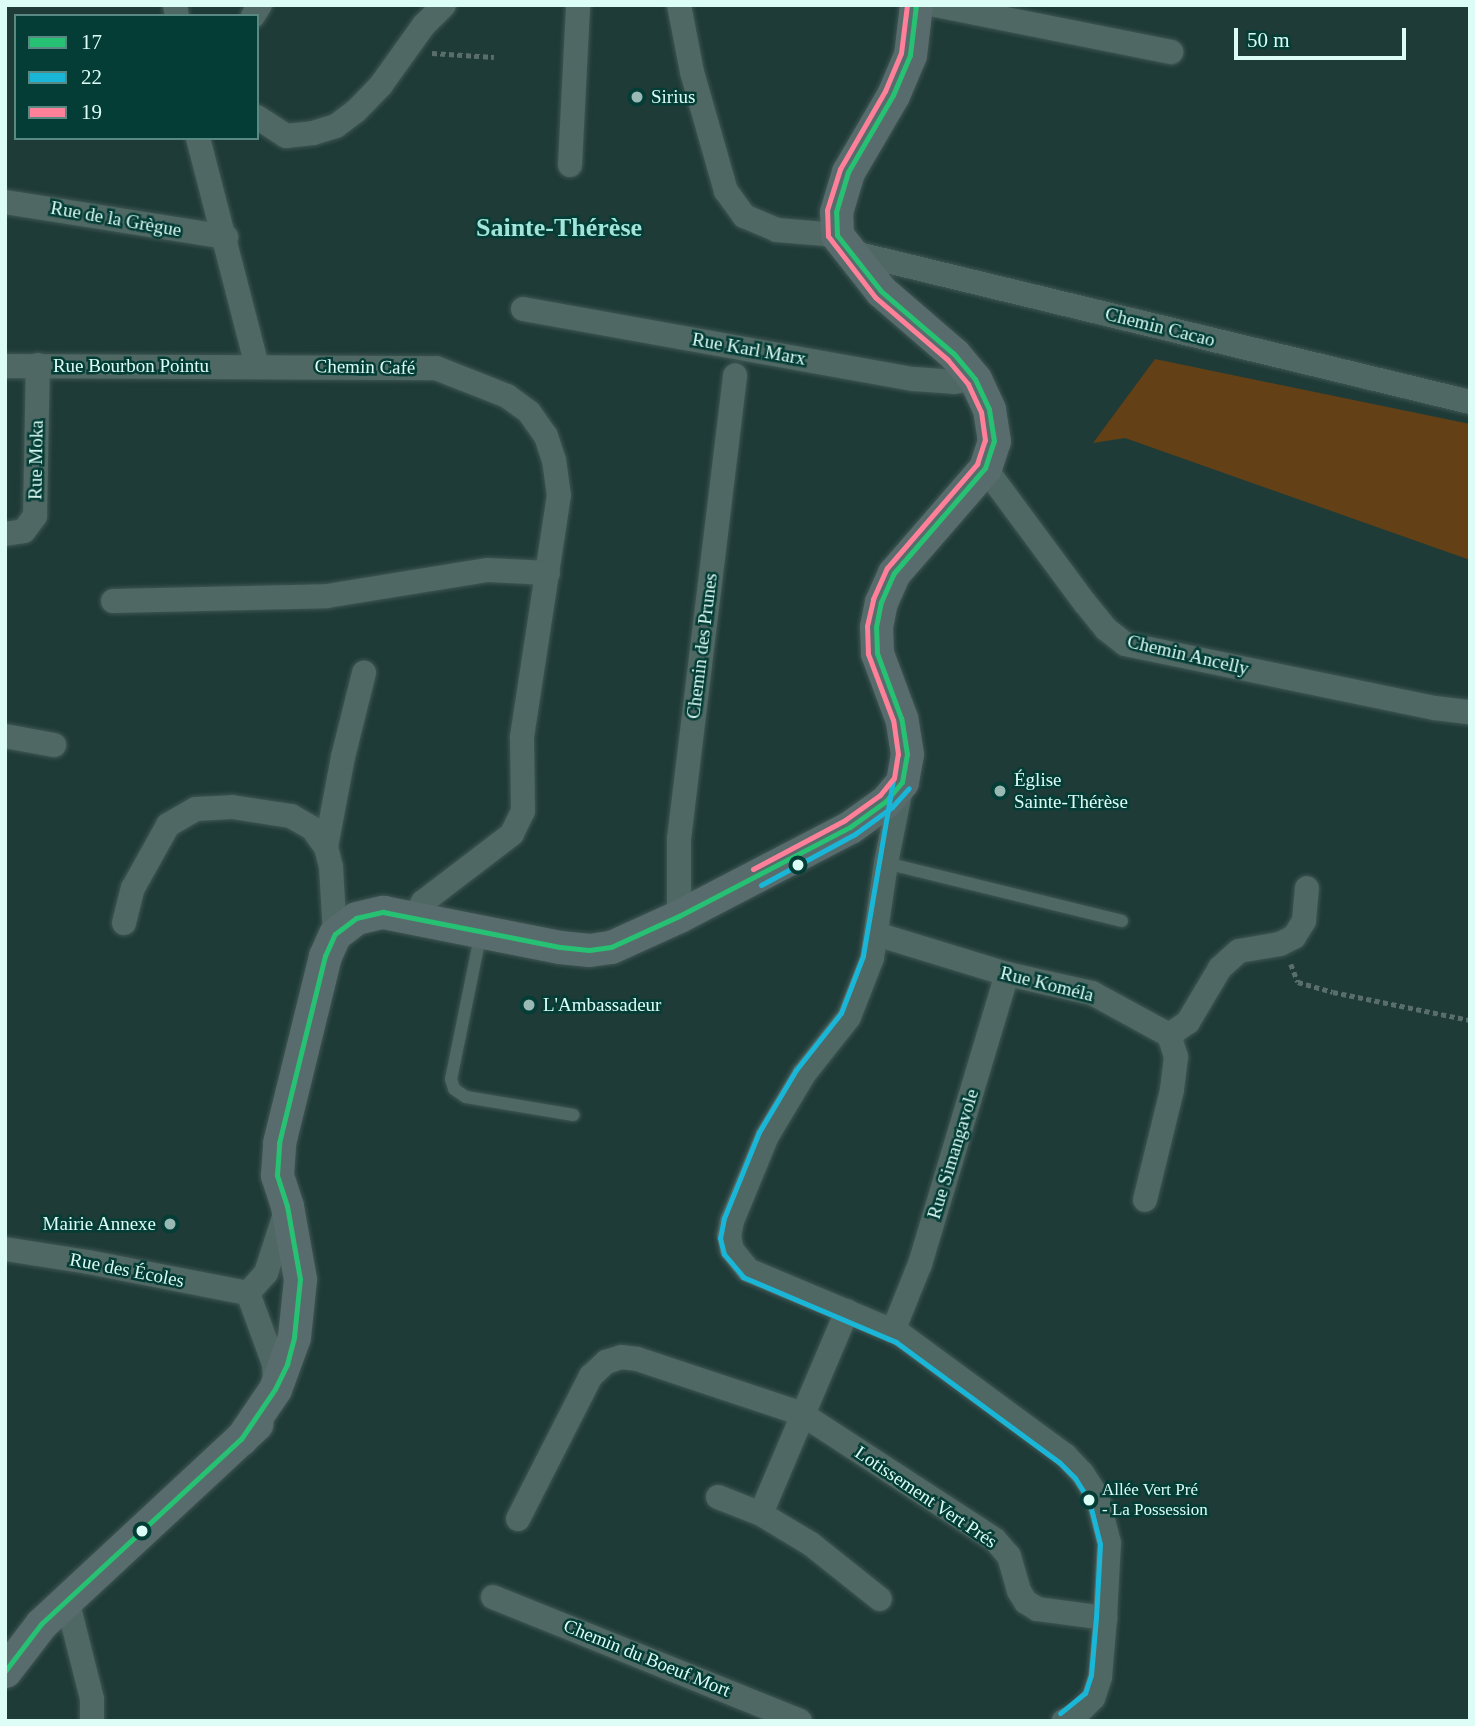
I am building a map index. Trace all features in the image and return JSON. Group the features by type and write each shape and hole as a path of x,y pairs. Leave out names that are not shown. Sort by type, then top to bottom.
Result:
{"main road":[{"path":"242,1439 275,1389 305,1312 316,1264 308,1242 287,1206 277,1175 279,1143 325,956 335,934 356,918 383,912 589,950 611,947 679,916 850,827 886,801 902,782 907,754 901,718 884,680 877,653 876,627 881,602 894,573 985,468 994,441 989,410 975,379 954,354 881,291 843,244 836,212 848,172 893,95 910,55 916,5"},
{"path":"5,1671 41,1624 242,1439 283,1396 306,1363 305,1312"}],"street":[{"path":"259,118 286,136 313,133 335,125 356,111 373,94 424,25 444,5"},
{"path":"570,165 578,5"},
{"name":"Chemin Cacao","path":"679,5 692,72 726,191 744,216 777,230 843,244 1470,402"},
{"path":"936,5 1171,52"},
{"path":"199,140 226,237 257,366"},
{"name":"Rue de la Grègue","path":"5,202 226,237"},
{"name":"Rue Karl Marx","path":"523,309 914,379 953,382 975,379"},
{"name":"Rue Moka","path":"5,534 24,531 35,516 38,365"},
{"name":"Rue Bourbon Pointu","path":"5,366 257,366"},
{"name":"Chemin Café","path":"257,366 436,368 507,396 534,420 546,436 554,460 559,495 522,738 523,811 512,834 423,902 415,918"},
{"name":"Chemin des Prunes","path":"679,916 679,839 735,375"},
{"name":"Chemin Ancelly","path":"985,468 1084,603 1106,629 1125,644 1435,708 1470,712"},
{"path":"113,601 327,596 488,570 548,573"},
{"path":"326,847 343,757 364,673"},
{"path":"5,736 54,745"},
{"path":"902,782 886,863 872,958 849,1017 804,1074 767,1136 732,1221 729,1236 732,1250 748,1270 893,1331 1065,1455 1082,1473 1097,1496 1109,1543 1105,1618 1100,1677 1093,1698 1077,1714 1064,1721"},
{"path":"124,923 133,888 168,825 197,809 232,807 291,816 313,828 326,847 331,867 335,934"},
{"path":"1145,1200 1172,1090 1176,1057 1169,1035 1188,1022 1220,968 1239,951 1275,945 1294,937 1304,921 1307,888"},
{"name":"Rue Koméla","path":"876,933 1007,974 1092,993 1169,1035"},
{"name":"Rue Simangavole","path":"893,1331 920,1264 1007,974"},
{"path":"275,1389 274,1364 248,1293 266,1273 287,1206"},
{"name":"Rue des Écoles","path":"5,1250 88,1262 248,1293"},
{"path":"261,1332 305,1312 283,1271 266,1273"},
{"path":"761,1514 847,1311"},
{"name":"Lotissement Vert Prés","path":"518,1519 591,1376 606,1362 621,1357 637,1359 802,1414 995,1540 1009,1556 1019,1591 1026,1602 1037,1609 1105,1618"},
{"path":"718,1497 761,1514 811,1544 880,1599"},
{"name":"Chemin du Boeuf Mort","path":"493,1597 800,1721"},
{"path":"67,1600 92,1699 92,1721"}],"lane":[{"path":"886,863 1122,921"},
{"path":"481,932 451,1079 454,1089 466,1097 573,1115"}],"path":[{"path":"440,56 494,57"},
{"path":"1275,945 1289,961 1298,982 1333,992 1470,1020"}],"shaded area":[{"path":"1155,359 1470,424 1470,560 1125,438 1093,443"}],"transit line":[{"name":"19","path":"753,869 845,820 880,795 894,778 898,754 893,720 868,654 867,626 873,599 887,568 977,464 985,440 981,412 968,384 948,360 875,297 828,236 827,210 840,169 885,91 901,53 907,5"},
{"name":"17","path":"902,782 907,754 901,718 877,653 876,627 881,602 894,573 985,468 994,441 989,409 975,379 954,354 881,291 837,235 836,212 848,172 893,95 910,55 916,5"},
{"name":"22","path":"893,780 863,956 841,1013 796,1070 759,1132 724,1218 720,1238 724,1254 743,1277 896,1342 1059,1462 1075,1478 1089,1500 1100,1544 1096,1617 1091,1675 1085,1693 1060,1713"},
{"name":"17","path":"5,1671 41,1624 241,1439 275,1389 287,1364 294,1337 300,1279 287,1206 277,1175 279,1143 325,956 335,934 356,918 383,912 560,947 589,950 611,947 679,916 850,827 886,801 902,782"},
{"name":"22","path":"761,885 855,834 892,807 909,788"}],"place":[{"name":"Sirius","path":"637,97"},
{"name":"Église Sainte-Thérèse","path":"1000,791"},
{"name":"L'Ambassadeur","path":"529,1005"},
{"name":"Mairie Annexe","path":"170,1224"},
{"name":"Allée Vert Pré - La Possession","path":"1089,1500"}],"district":[{"name":"Sainte-Thérèse","path":"559,228"}]}
